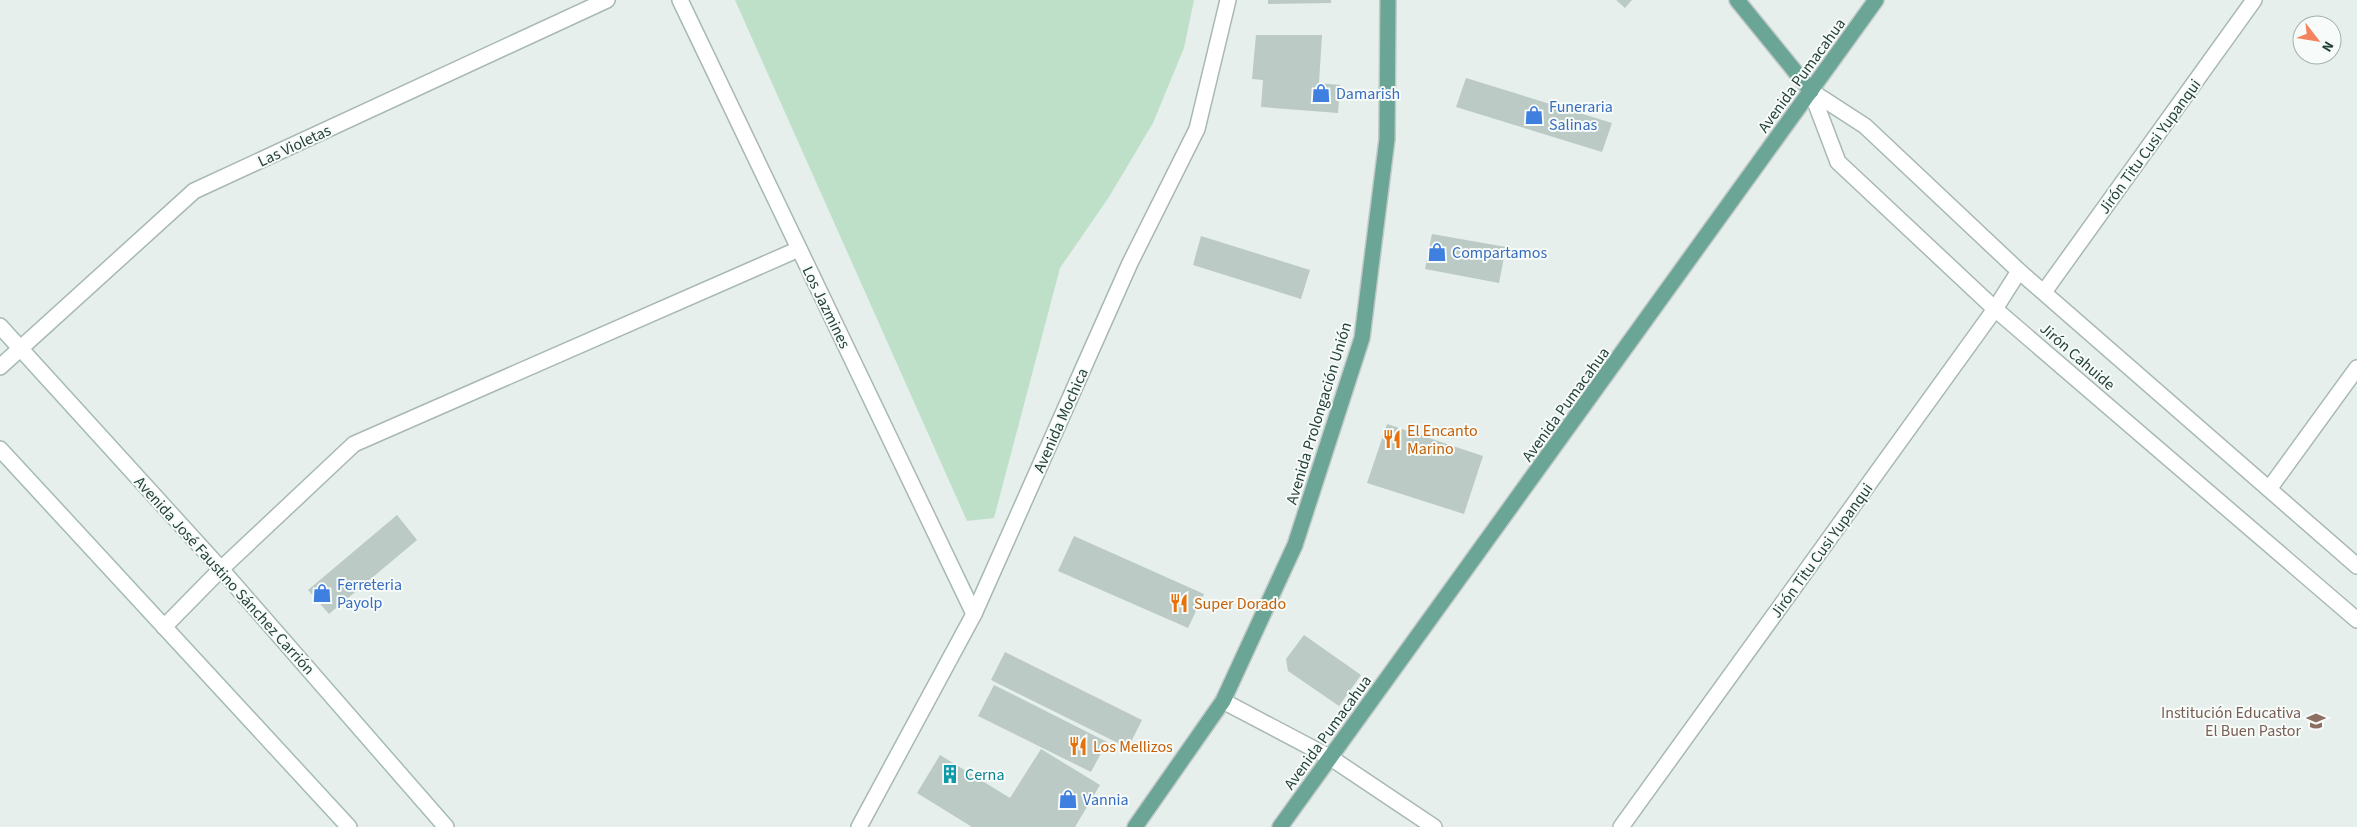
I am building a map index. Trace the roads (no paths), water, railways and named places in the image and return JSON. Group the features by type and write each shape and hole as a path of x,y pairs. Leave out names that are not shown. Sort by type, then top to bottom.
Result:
{"main road":[{"name":"Avenida Prolongación Unión","path":"1222,701 1295,545 1362,338 1387,139 1388,0"},
{"name":"Jirón Cahuide","path":"1737,0 1811,91"},
{"name":"Avenida Pumacahua","path":"1280,827 1876,0"},
{"path":"1135,827 1222,701"}],"street":[{"name":"Las Violetas","path":"0,367 194,191 606,0"},
{"name":"Los Jazmines","path":"680,0 974,614"},
{"name":"Avenida Mochica","path":"859,827 974,614 1130,263 1197,129 1228,0"},
{"name":"Jirón Titu Cusi Yupanqui","path":"2044,292 2254,0"},
{"name":"Jirón Cahuide","path":"1811,91 1865,126 2019,271 2357,566"},
{"name":"Jirón Cahuide","path":"1811,91 1838,162 1995,309 2357,620"},
{"path":"164,627 221,569 354,444 799,249"},
{"name":"Jirón Titu Cusi Yupanqui","path":"1621,827 1995,309 2019,271"},
{"name":"Avenida José Faustino Sánchez Carrión","path":"0,326 221,569 446,827"},
{"path":"2269,489 2357,368"},
{"path":"0,449 349,827"},
{"path":"1222,701 1331,758 1434,827"}],"place":[{"name":"Damarish","path":"1321,93"},
{"name":"Funeraria Salinas","path":"1534,115"},
{"name":"Compartamos","path":"1437,252"},
{"name":"El Encanto Marino","path":"1392,439"},
{"name":"Ferreteria Payolp","path":"322,593"},
{"name":"Super Dorado","path":"1179,603"},
{"name":"Institución Educativa El Buen Pastor","path":"2316,721"},
{"name":"Los Mellizos","path":"1078,746"},
{"name":"Cerna","path":"950,774"},
{"name":"Vannia","path":"1068,799"}]}
